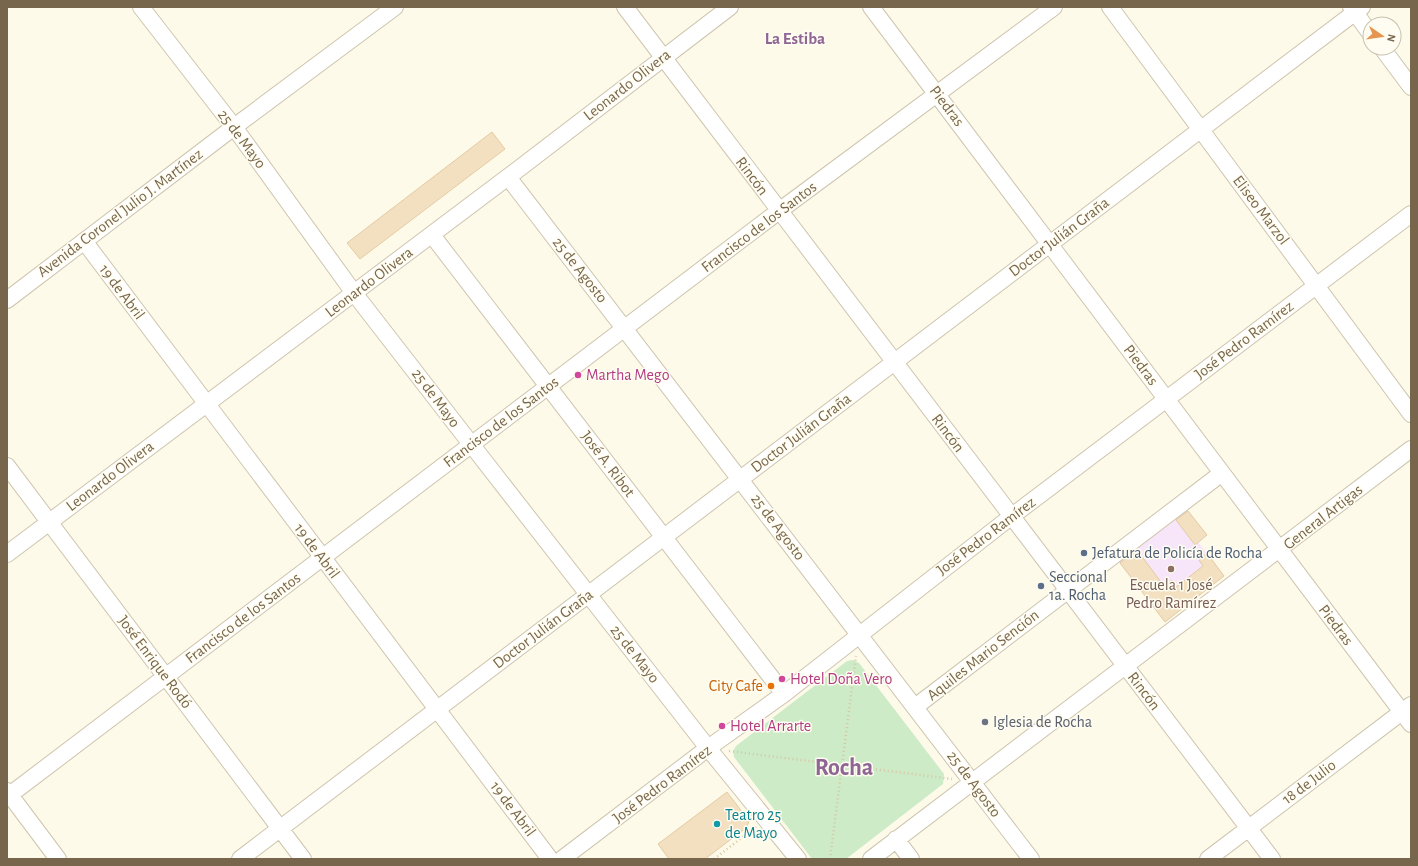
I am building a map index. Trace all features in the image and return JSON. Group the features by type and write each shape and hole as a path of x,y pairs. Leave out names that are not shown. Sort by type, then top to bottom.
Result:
{"street":[{"name":"25 de Mayo","path":"141,7 234,127 354,293 590,594 708,748 797,858"},
{"name":"Avenida Coronel Julio J. Martínez","path":"7,300 234,127 395,7"},
{"name":"Rincón","path":"625,7 1272,859"},
{"name":"Leonardo Olivera","path":"7,554 432,235 662,57 730,7"},
{"name":"Piedras","path":"871,7 1280,550 1408,714"},
{"name":"Francisco de los Santos","path":"8,794 779,211 1054,7"},
{"name":"Eliseo Marzol","path":"1110,7 1318,285 1411,414"},
{"name":"Doctor Julián Graña","path":"240,859 1201,130 1356,9"},
{"path":"1356,9 1362,19"},
{"path":"1388,56 1411,86"},
{"name":"25 de Agosto","path":"508,177 1031,859"},
{"name":"José Pedro Ramírez","path":"562,859 708,748 784,694 1012,516 1411,214"},
{"name":"José A. Ribot","path":"432,235 784,694"},
{"name":"19 de Abril","path":"84,241 550,859"},
{"name":"General Artigas","path":"871,859 1280,550 1411,449"},
{"name":"José Enrique Rodó","path":"7,466 303,859"},
{"name":"Aquiles Mario Sención","path":"915,707 1222,473"},
{"name":"18 de Julio","path":"1208,859 1248,828 1408,714"},
{"path":"8,794 58,859"},
{"path":"896,839 911,859"}],"path":[{"path":"830,859 859,634"},
{"path":"708,748 973,782"},
{"path":"714,859 766,819"}],"shaded area":[{"name":"Escuela 1 José Pedro Ramírez","path":"1186,508 1207,535 1198,542 1224,576 1165,622 1118,561"}],"green space":[{"path":"853,660 859,663 944,774 943,784 846,859 812,859 734,757 733,751 736,746 847,661"}],"building":[{"path":"492,132 505,149 360,259 347,243"},
{"path":"1188,511 1207,535 1195,545 1176,520"},
{"path":"1137,550 1164,586 1172,580 1176,587 1203,566 1199,560 1207,553 1224,576 1165,622 1120,563"},
{"name":"Teatro 25 de Mayo","path":"727,792 749,821 747,827 705,859 669,859 658,844"}],"place":[{"name":"Martha Mego","path":"578,375"},
{"name":"Jefatura de Policía de Rocha","path":"1084,553"},
{"name":"Escuela 1 José Pedro Ramírez","path":"1171,569"},
{"name":"Seccional 1a. Rocha","path":"1041,586"},
{"name":"Hotel Doña Vero","path":"782,679"},
{"name":"City Cafe","path":"771,686"},
{"name":"Iglesia de Rocha","path":"985,722"},
{"name":"Hotel Arrarte","path":"722,726"},
{"name":"Teatro 25 de Mayo","path":"717,824"}],"district":[{"name":"La Estiba","path":"795,38"},
{"name":"Rocha","path":"844,768"}]}
